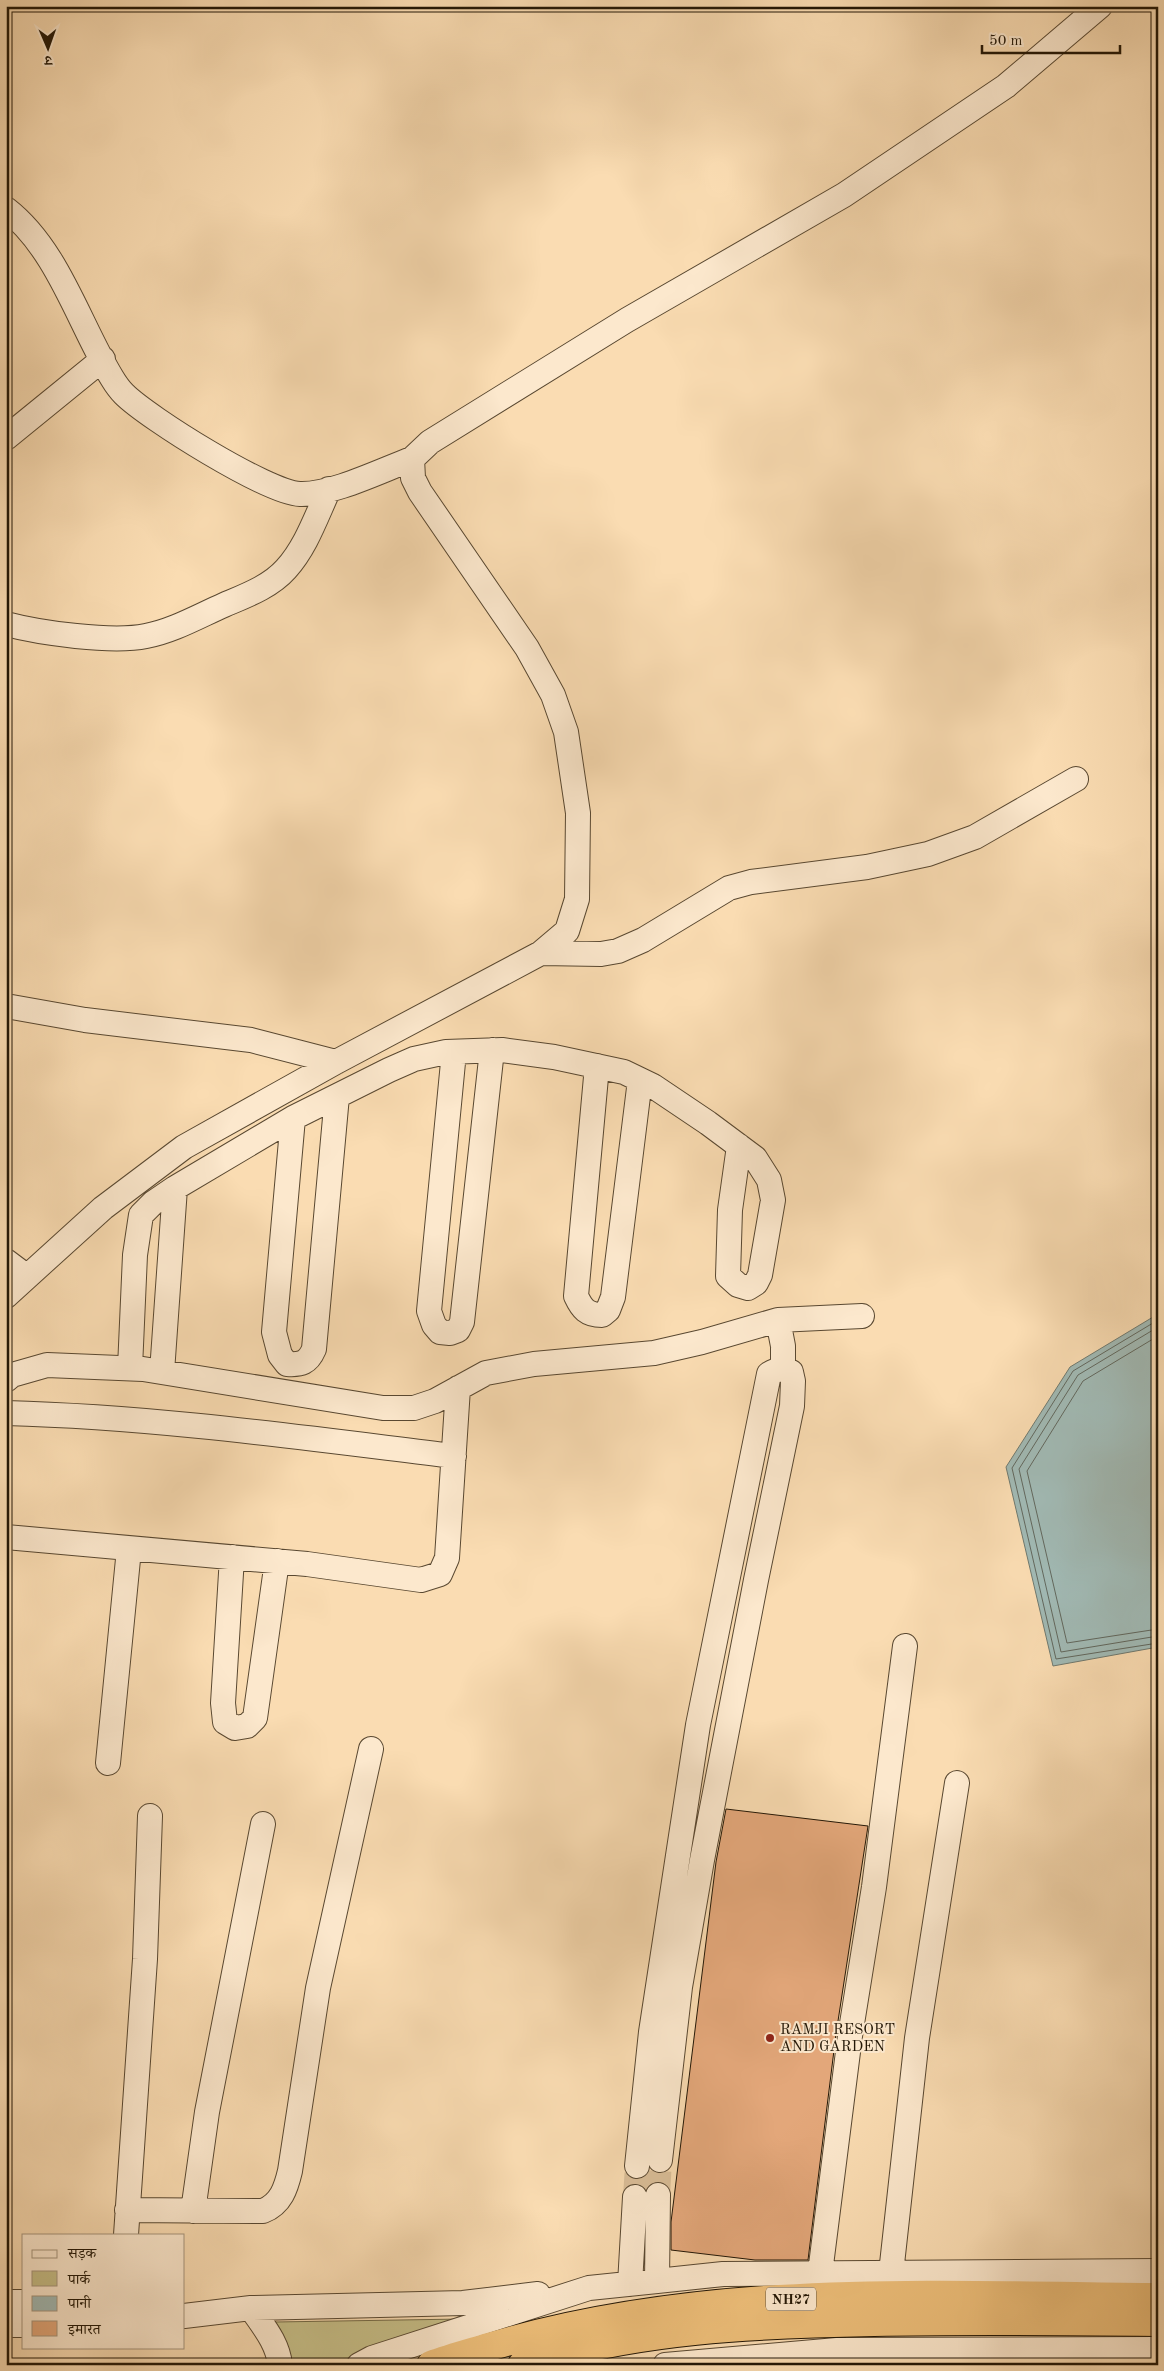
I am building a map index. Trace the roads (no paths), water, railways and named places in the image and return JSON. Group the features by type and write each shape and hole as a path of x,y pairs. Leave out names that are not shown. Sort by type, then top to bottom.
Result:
{"highway":[{"name":"NH27","path":"431,2365 532,2334 592,2320 711,2304 813,2297 935,2294 1158,2297"},
{"name":"NH27","path":"522,2365 619,2340 711,2328 909,2321 1158,2322"}],"street":[{"path":"6,209 21,222 36,240 123,393 204,449 284,491 301,494 329,489 412,459 430,442 627,320 844,195 1006,86 1100,6"},
{"path":"6,438 103,359"},
{"path":"6,1296 26,1276 104,1208 184,1147 336,1062 541,953 567,931 577,900 578,813 566,732 553,695 527,648 412,478 412,459"},
{"path":"6,624 24,628 125,638 146,636 168,629 245,596 272,581 285,570 300,552 329,489"},
{"path":"541,953 601,954 618,952 643,940 730,888 751,882 867,867 928,854 975,837 1076,779"},
{"path":"6,1006 85,1020 251,1040 336,1062"},
{"path":"454,1052 429,1311 434,1325 440,1332 450,1333 458,1330 462,1322 492,1050"},
{"path":"130,1368 135,1255 141,1215 175,1188 293,1118 414,1059 454,1052 492,1050 554,1057 624,1072 675,1100 739,1146 755,1158 769,1180 773,1200 760,1275 756,1283 748,1288 738,1285 728,1276 730,1210 739,1146"},
{"path":"597,1066 576,1296 582,1309 591,1315 602,1315 608,1310 613,1297 640,1080"},
{"path":"293,1118 274,1332 280,1355 287,1364 301,1365 310,1359 314,1350 336,1096"},
{"path":"162,1372 175,1188"},
{"path":"6,1261 26,1276"},
{"path":"6,1380 12,1375 47,1365 130,1368 384,1408 414,1408 435,1401 486,1373 534,1364 654,1353 702,1342 778,1320 862,1316"},
{"path":"778,1320 783,1346 783,1368"},
{"path":"637,2166 651,2032 698,1725 762,1401 769,1374 783,1368 791,1372 793,1381 792,1406 700,1870 680,1987 660,2160"},
{"path":"6,1537 277,1561 421,1580 440,1574 447,1558 458,1388"},
{"path":"6,1413 62,1414 220,1428 454,1456"},
{"path":"108,1763 129,1548"},
{"path":"232,1558 223,1703 225,1722 235,1728 247,1726 255,1718 277,1561"},
{"path":"820,2273 850,2036 874,1887 905,1646"},
{"path":"127,2210 263,2211 273,2207 281,2198 287,2184 318,1988 371,1749"},
{"path":"891,2273 916,2038 957,1783"},
{"path":"126,2234 145,1959 150,1816"},
{"path":"192,2211 206,2112 263,1824"},
{"path":"630,2284 646,2196 657,2281"},
{"path":"185,2316 250,2308 463,2303 723,2274 1158,2271"},
{"path":"359,2365 372,2358 589,2288"},
{"path":"6,2302 22,2302"},
{"path":"185,2308 216,2312"},
{"path":"250,2308 272,2339 279,2355 280,2365"},
{"path":"6,2325 22,2325"},
{"path":"665,2365 819,2358 1158,2349"}],"water":[{"path":"1158,1314 1158,1647 1053,1666 1006,1467 1070,1367"}],"tunnel":[{"path":"658,2195 660,2160"},
{"path":"635,2197 637,2166"}],"place":[{"name":"RAMJI RESORT AND GARDEN","path":"770,2038"}]}
